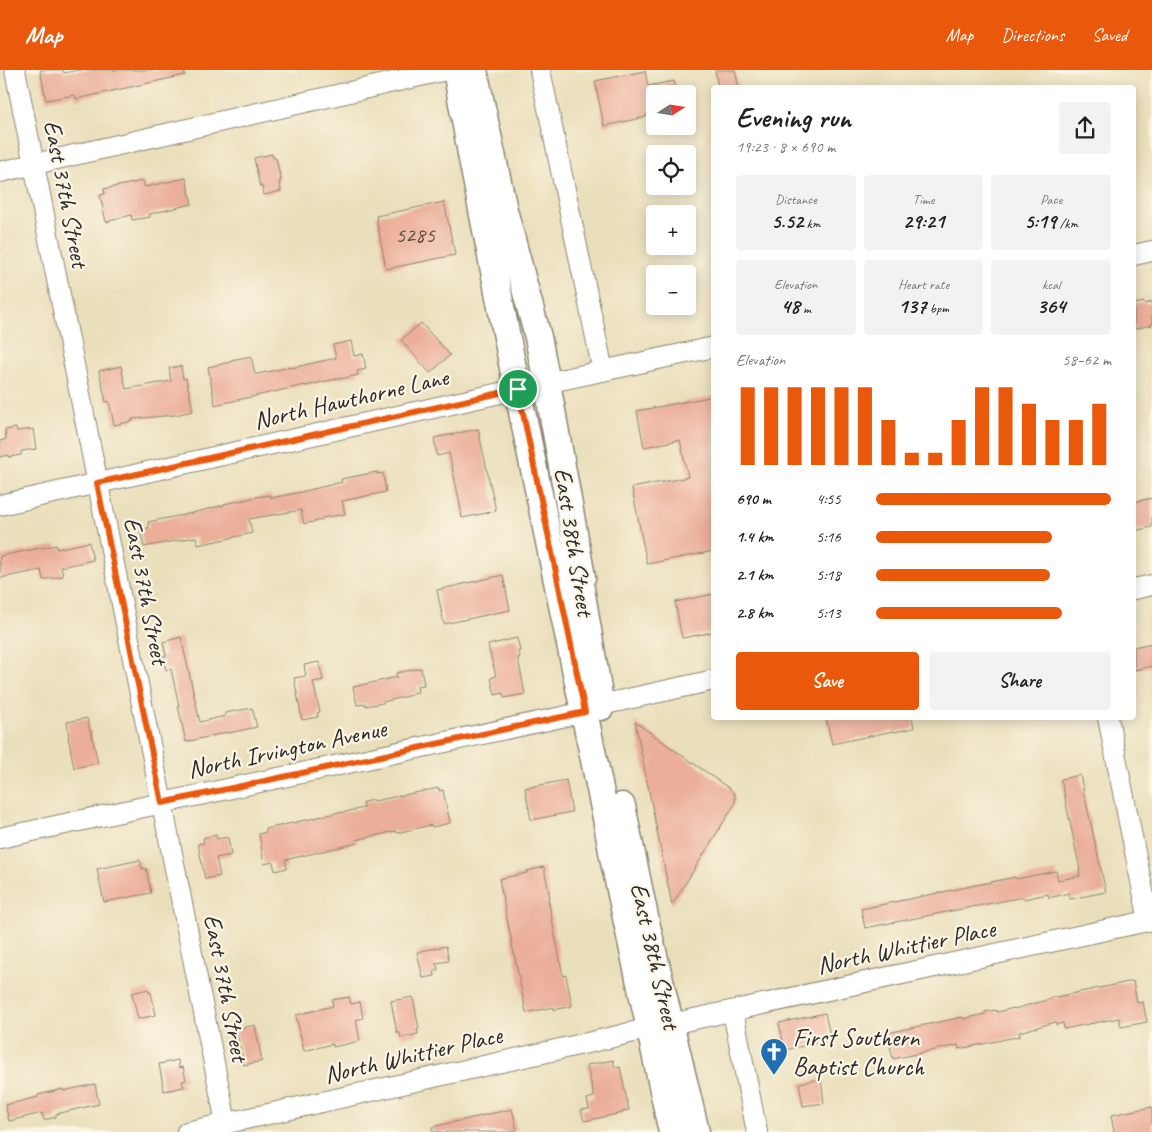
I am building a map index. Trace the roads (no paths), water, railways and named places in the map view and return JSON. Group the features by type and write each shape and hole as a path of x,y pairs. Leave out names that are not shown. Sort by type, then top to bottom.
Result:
{"main road":[{"name":"East 38th Street","path":"456,70 518,389 593,708"},
{"name":"East 38th Street","path":"474,70 504,210 538,337 548,383 582,577 577,565 593,708 614,857 660,1026 696,1132"},
{"name":"East 38th Street","path":"660,1026 672,1132"}],"street":[{"name":"East 37th Street","path":"14,70 226,1123"},
{"path":"0,172 446,70"},
{"path":"540,70 603,371"},
{"path":"1136,255 1152,251"},
{"name":"North Hawthorne Lane","path":"0,505 711,348"},
{"path":"1136,589 1152,585"},
{"name":"North Irvington Avenue","path":"0,838 711,681"},
{"path":"1108,720 1150,921"},
{"name":"North Whittier Place","path":"187,1132 660,1026 733,1012 1150,921"},
{"path":"733,1012 757,1132"}],"place":[{"name":"First Southern Baptist Church","path":"774,1076"}]}
